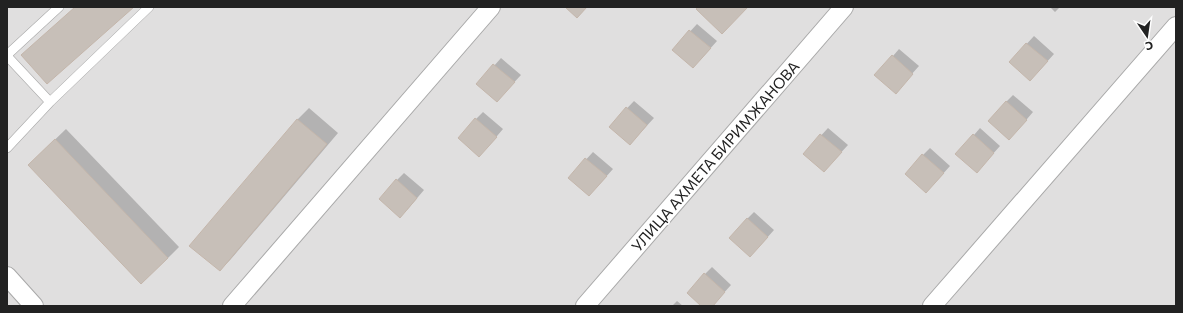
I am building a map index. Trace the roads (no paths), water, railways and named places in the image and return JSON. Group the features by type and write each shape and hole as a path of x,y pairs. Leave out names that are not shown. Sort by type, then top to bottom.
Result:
{"street":[{"path":"232,306 491,7"},
{"name":"УЛИЦА АХМЕТА БИРИМЖАНОВА","path":"585,306 844,7"},
{"path":"932,306 1176,26"},
{"path":"7,276 34,306"}],"lane":[{"path":"50,102 7,55 59,7"},
{"path":"7,148 50,102 149,7"}]}
